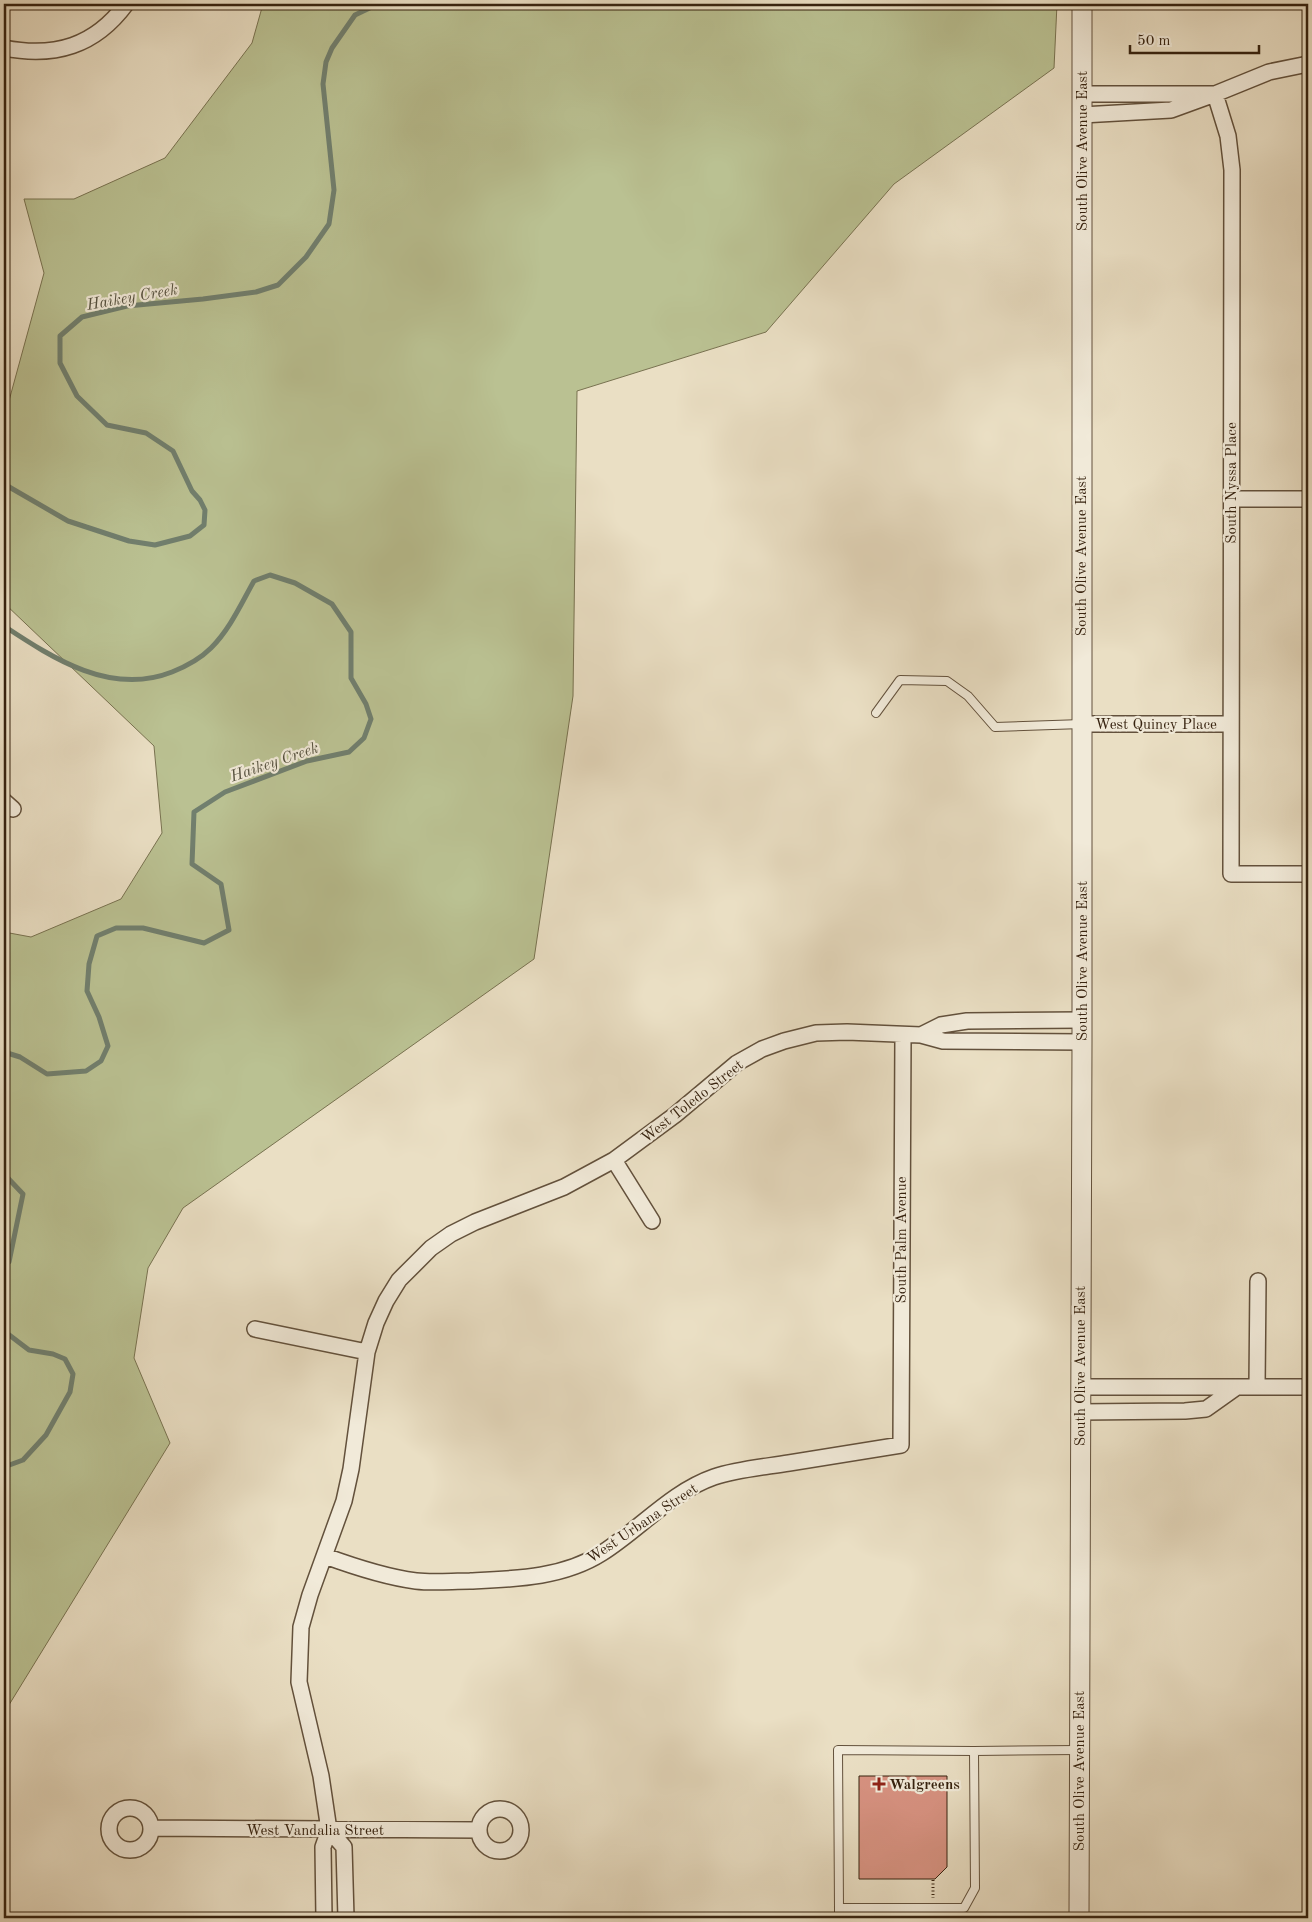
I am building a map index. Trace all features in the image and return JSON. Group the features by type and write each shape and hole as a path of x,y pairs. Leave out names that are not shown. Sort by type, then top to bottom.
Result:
{"street":[{"path":"4,48 46,52 77,45 117,16 126,4"},
{"name":"South Olive Avenue East","path":"1079,1918 1082,1042 1082,4"},
{"path":"1082,114 1171,110 1269,72 1308,64"},
{"path":"1082,94 1215,94"},
{"name":"South Nyssa Place","path":"1215,94 1228,136 1232,170 1231,874 1308,874"},
{"path":"1231,500 1308,499"},
{"name":"West Quincy Place","path":"1082,724 1231,724"},
{"name":"West Toledo Street","path":"921,1035 941,1025 967,1021 1082,1020"},
{"name":"West Toledo Street","path":"329,1830 321,1776 303,1703 299,1673 301,1627 310,1595 344,1501 351,1469 367,1352 376,1323 386,1301 399,1280 431,1248 451,1234 475,1222 564,1186 614,1160 675,1115 737,1063 762,1049 784,1041 816,1033 921,1035 943,1041 1082,1042"},
{"name":"South Palm Avenue","path":"901,1445 902,1035"},
{"path":"614,1160 652,1221"},
{"path":"1257,1386 1258,1281"},
{"path":"255,1329 367,1352"},
{"path":"1080,1387 1308,1387"},
{"path":"1080,1412 1206,1409 1237,1387"},
{"name":"West Urbana Street","path":"325,1556 368,1571 418,1581 512,1579 538,1575 577,1566 600,1555 621,1541 673,1499 693,1486 715,1477 742,1470 901,1445"},
{"name":"West Vandalia Street","path":"152,1828 479,1830"},
{"path":"324,1918 323,1847 329,1830 344,1847 346,1918"}],"lane":[{"path":"876,713 900,680 947,681 968,696 995,727 1082,724"},
{"path":"839,1918 838,1750 1079,1750"},
{"path":"839,1908 964,1908 975,1888 974,1751"}],"green space":[{"path":"263,4 1057,4 1054,68 894,184 766,332 577,391 573,696 534,959 183,1208 148,1268 134,1358 170,1443 4,1713 4,932 31,937 121,899 162,833 154,746 4,603 4,419 44,273 24,199 74,199 165,158 252,43"}],"building":[{"name":"Walgreens","path":"859,1776 947,1776 947,1867 935,1879 859,1879"}],"waterway":[{"name":"Haikey Creek","path":"4,484 68,521 129,541 155,545 190,536 204,525 205,510 200,500 192,491 173,451 146,433 107,425 77,396 60,363 60,336 82,317 127,306 256,292 278,285 306,257 329,224 334,190 323,84 326,62 332,48 355,15 378,4"},
{"name":"Haikey Creek","path":"4,626 43,650 84,670 105,677 127,680 149,678 172,672 198,659 207,652 230,625 254,581 270,575 295,583 332,604 351,632 351,678 366,704 371,719 364,738 349,752 307,761 225,792 194,812 192,864 221,884 229,930 204,943 143,928 116,928 97,936 89,964 87,991 99,1017 108,1046 101,1061 86,1071 47,1074 20,1057 4,1052"},
{"name":"Haikey Creek","path":"4,1174 23,1194 9,1262 4,1264"},
{"name":"Haikey Creek","path":"4,1331 29,1350 53,1354 65,1359 73,1374 70,1392 46,1435 23,1460 4,1467"}],"place":[{"name":"Walgreens","path":"879,1784"}]}
